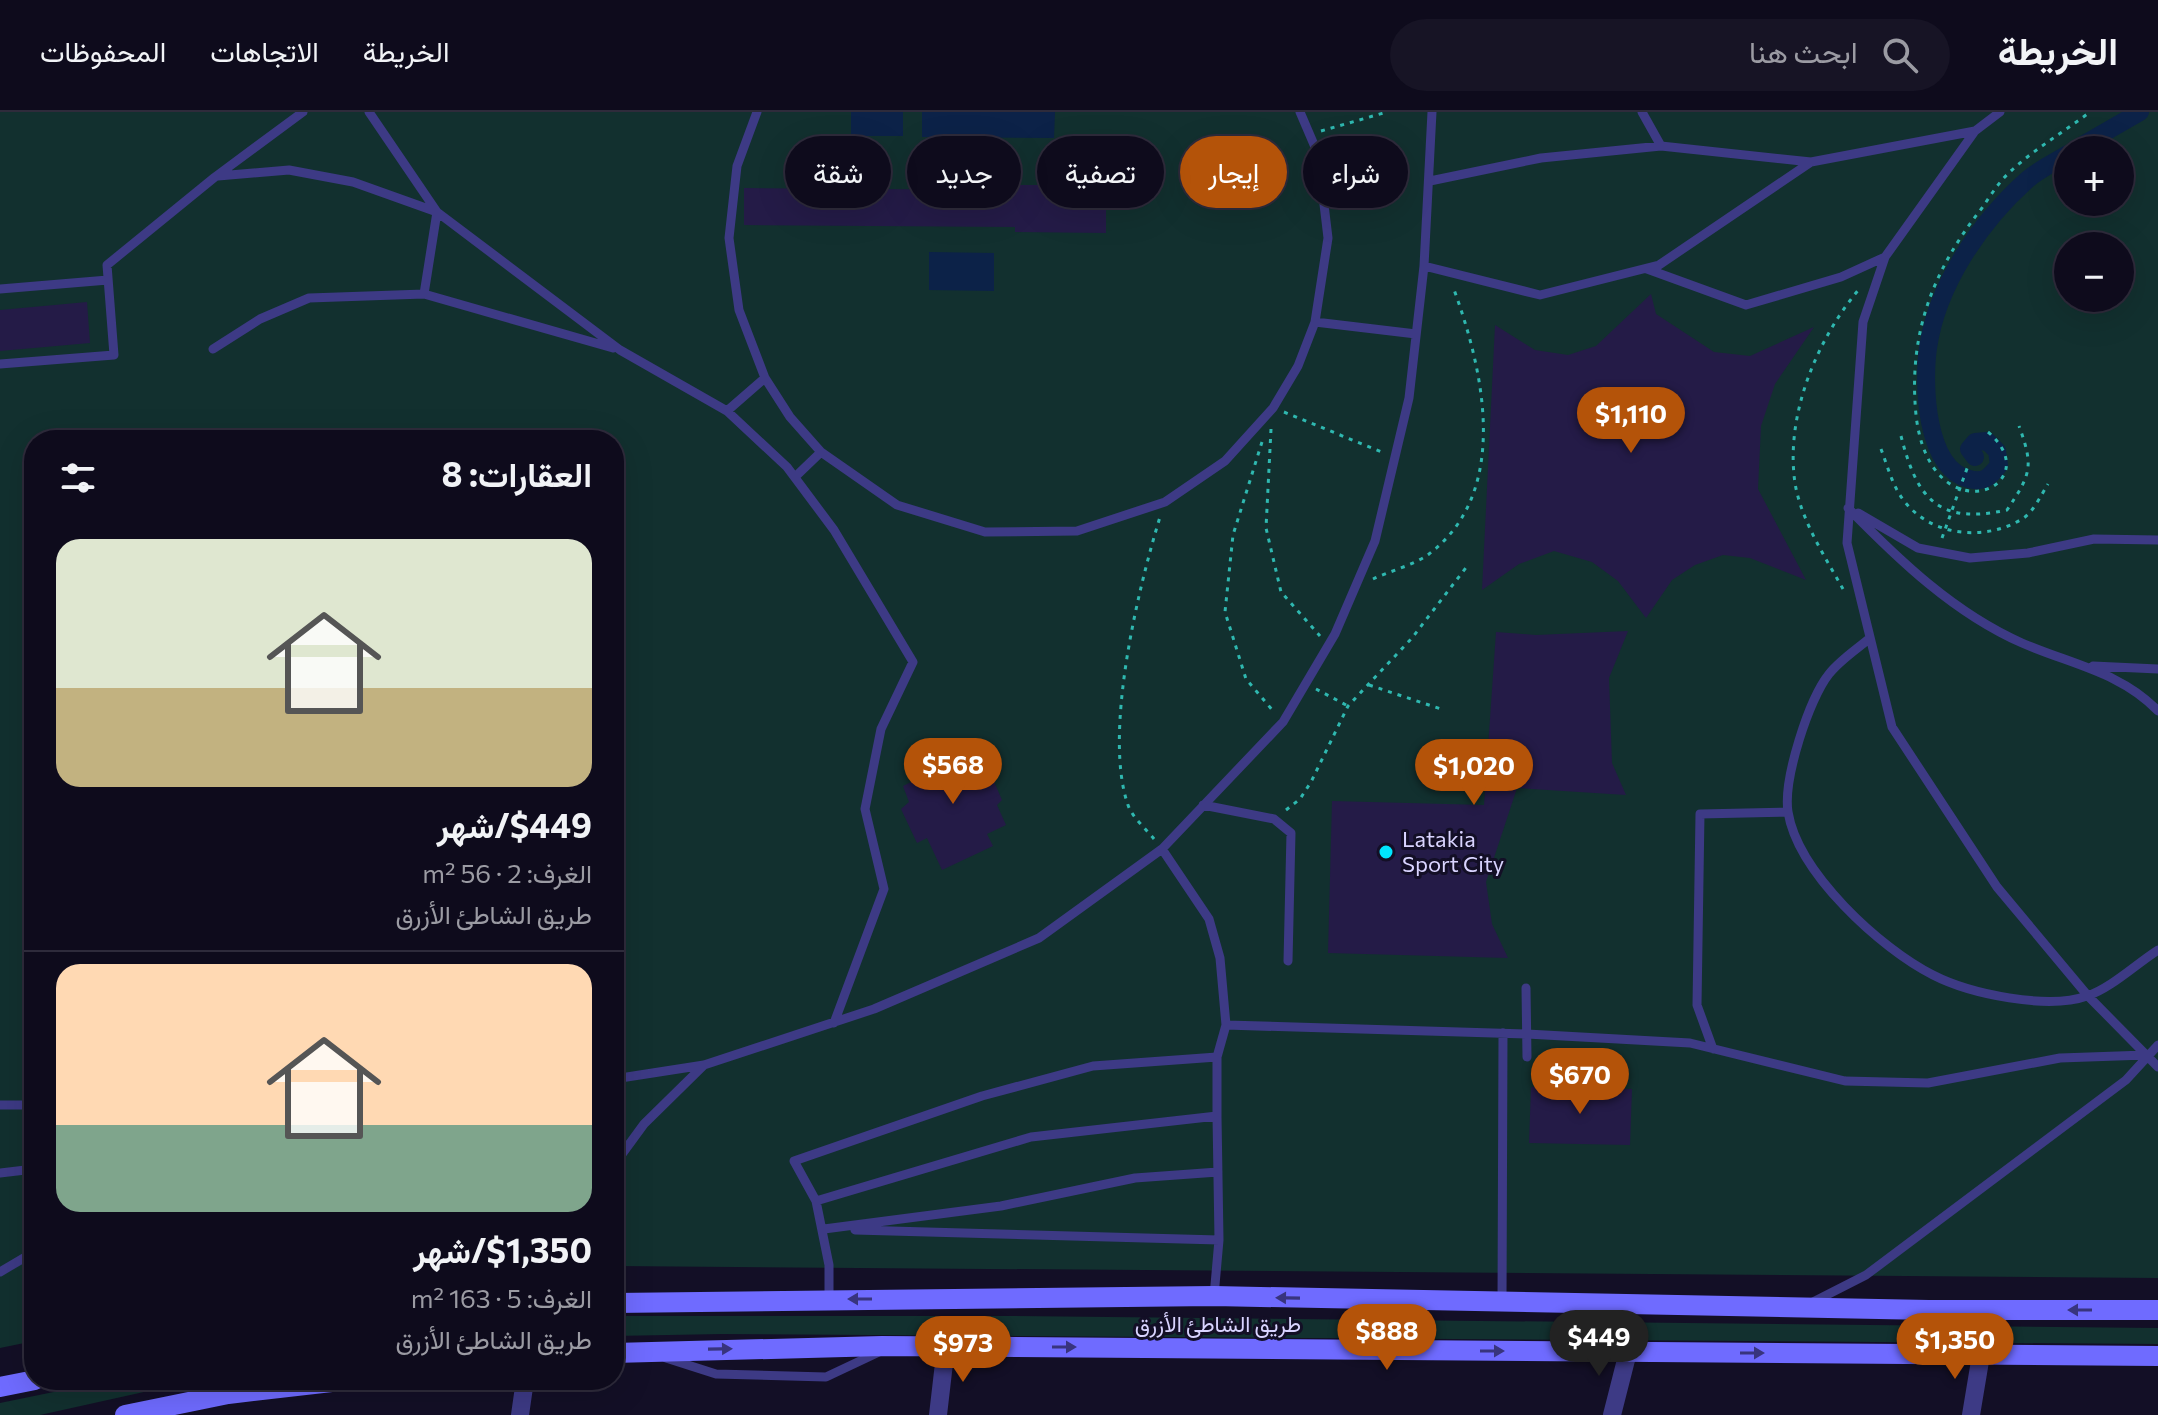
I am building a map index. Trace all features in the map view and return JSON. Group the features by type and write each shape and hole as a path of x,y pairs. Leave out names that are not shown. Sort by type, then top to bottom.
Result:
{"main road":[{"name":"طريق الشاطئ الأزرق","path":"624,1303 1214,1296 1802,1308 2158,1310"},
{"name":"طريق الشاطئ الأزرق","path":"624,1352 946,1346 2158,1356"},
{"path":"0,1387 24,1382"},
{"path":"125,1415 263,1390"}],"street":[{"path":"938,1415 946,1346"},
{"path":"1612,1415 1628,1352"},
{"path":"1971,1415 1981,1355"},
{"path":"520,1415 524,1390"}],"lane":[{"path":"0,364 114,355 107,265 215,177 303,112"},
{"path":"369,112 437,212 424,294"},
{"path":"757,112 737,166 729,238 739,310 765,378 790,417 821,452 897,505 985,532 1077,531 1165,502 1225,461 1273,408 1298,366 1315,322 1328,238 1318,154 1300,112"},
{"path":"624,1077 704,1065 834,1023 1039,938 1162,849 1283,722 1328,645 1375,541 1409,398 1424,266 1432,112"},
{"path":"1642,112 1661,146"},
{"path":"2000,112 1975,131 1885,257 1863,322 1847,543 1892,727 1997,887 2088,996 2158,1067"},
{"path":"1430,181 1541,158 1661,146 1811,162 1975,131"},
{"path":"1424,266 1540,295 1659,265 1811,162"},
{"path":"215,177 289,170 353,182 437,212 620,350 727,411 795,477 834,530 913,662 881,729 865,809 884,889 834,1023"},
{"path":"1646,268 1746,305 1841,277 1885,257"},
{"path":"0,289 108,280"},
{"path":"213,349 260,319 309,298 424,294 620,350"},
{"path":"1315,322 1416,334"},
{"path":"727,411 765,378"},
{"path":"795,477 821,452"},
{"path":"1848,508 1918,548 1970,558 2028,553 2094,539 2158,540"},
{"path":"1848,508 1897,558 1953,603 2021,643 2086,665 2140,691 2158,711"},
{"path":"1870,638 1828,675 1798,741 1789,776 1788,812 1808,862 1878,940 1935,976 1993,993 2046,1003 2088,996 2158,950"},
{"path":"2086,665 2158,669"},
{"path":"1203,805 1274,819 1291,833 1288,961"},
{"path":"1713,1049 1697,1005 1700,814 1788,812"},
{"path":"1162,849 1209,919 1220,958 1226,1025 1217,1057 1219,1240 1214,1296"},
{"path":"1526,988 1527,1057"},
{"path":"1226,1025 1503,1033 1690,1043 1845,1081 1928,1083 2060,1058 2146,1055"},
{"path":"1502,1302 1503,1033"},
{"path":"1802,1308 1866,1275 2126,1080 2158,1045"},
{"path":"829,1299 824,1229 816,1201 794,1161 982,1096 1093,1066 1217,1057"},
{"path":"624,1151 644,1124 704,1065"},
{"path":"0,1105 24,1105"},
{"path":"816,1201 1031,1137 1217,1116"},
{"path":"0,1173 24,1170"},
{"path":"824,1229 1001,1206 1135,1178 1218,1172"},
{"path":"824,1229 1219,1240"},
{"path":"0,1272 24,1258"},
{"path":"644,1350 716,1374 826,1377 892,1346"}],"path":[{"path":"1309,134 1387,112"},
{"path":"1988,432 2005,446 2006,470 1997,484 1985,492 1960,488 1933,469 1922,449 1916,414 1915,359 1928,296 1955,242 2010,171 2090,112"},
{"path":"1849,600 1814,537 1795,484 1794,443 1804,387 1822,347 1847,303 1885,257"},
{"path":"1355,587 1429,554 1459,520 1477,480 1483,444 1482,390 1471,337 1447,272"},
{"path":"1273,408 1395,457"},
{"path":"1273,408 1266,528 1281,592 1328,645"},
{"path":"1273,408 1233,535 1225,612 1246,679 1283,722"},
{"path":"1901,436 1911,473 1931,500 1961,516 2007,510 2027,480 2031,457 2019,426"},
{"path":"1881,449 1898,492 1926,522 1960,533 1988,534 2025,518 2048,484"},
{"path":"1937,552 1969,463"},
{"path":"1162,849 1129,808 1119,765 1126,662 1143,572 1165,502"},
{"path":"1274,819 1300,799 1348,706 1412,638 1468,565"},
{"path":"1306,683 1348,706"},
{"path":"1369,685 1441,709"}],"green space":[{"name":"Latakia Sport City","path":"0,112 2158,112 2158,1278 624,1266 624,430 24,430 24,1343 0,1348"},
{"path":"624,1316 1011,1316 2158,1328 2158,1344 624,1336"},
{"path":"63,1390 153,1390 40,1415 0,1415 0,1403"}],"water":[{"path":"851,112 903,112 903,136 851,136"},
{"path":"922,112 1055,112 1054,136 922,136"},
{"path":"929,252 994,253 994,291 929,290"}],"building":[{"path":"1021,185 1037,185 1037,208 1106,208 1106,233 1015,232 1015,227 744,225 744,188 785,188 785,208 891,208 891,189 907,189 907,208 1021,208"},
{"path":"1651,294 1656,314 1714,352 1750,356 1814,327 1775,384 1761,426 1758,489 1806,580 1750,558 1723,555 1695,565 1672,580 1646,618 1618,581 1592,562 1554,551 1519,564 1482,590 1495,325 1535,350 1568,355 1596,346"},
{"path":"87,302 90,343 0,351 0,310"},
{"path":"1628,631 1609,678 1612,763 1626,795 1517,788 1486,882 1492,924 1508,958 1328,953 1332,801 1484,805 1496,632 1536,635"},
{"path":"960,744 971,769 986,763 1002,800 997,805 1006,825 987,834 993,846 942,870 927,838 917,843 901,809 909,802 903,786 917,779 912,766"},
{"path":"1531,1087 1632,1089 1630,1145 1529,1143"}],"waterway":[{"path":"2098,136 2140,112"},
{"path":"1975,457 1969,449 1975,442 1987,441 1997,451 1999,465 1986,478 1969,479 1954,472 1935,442 1926,382 1933,324 1951,278 1977,235 2031,176 2054,162"}],"place":[{"name":"Latakia Sport City","path":"1386,852"}]}
